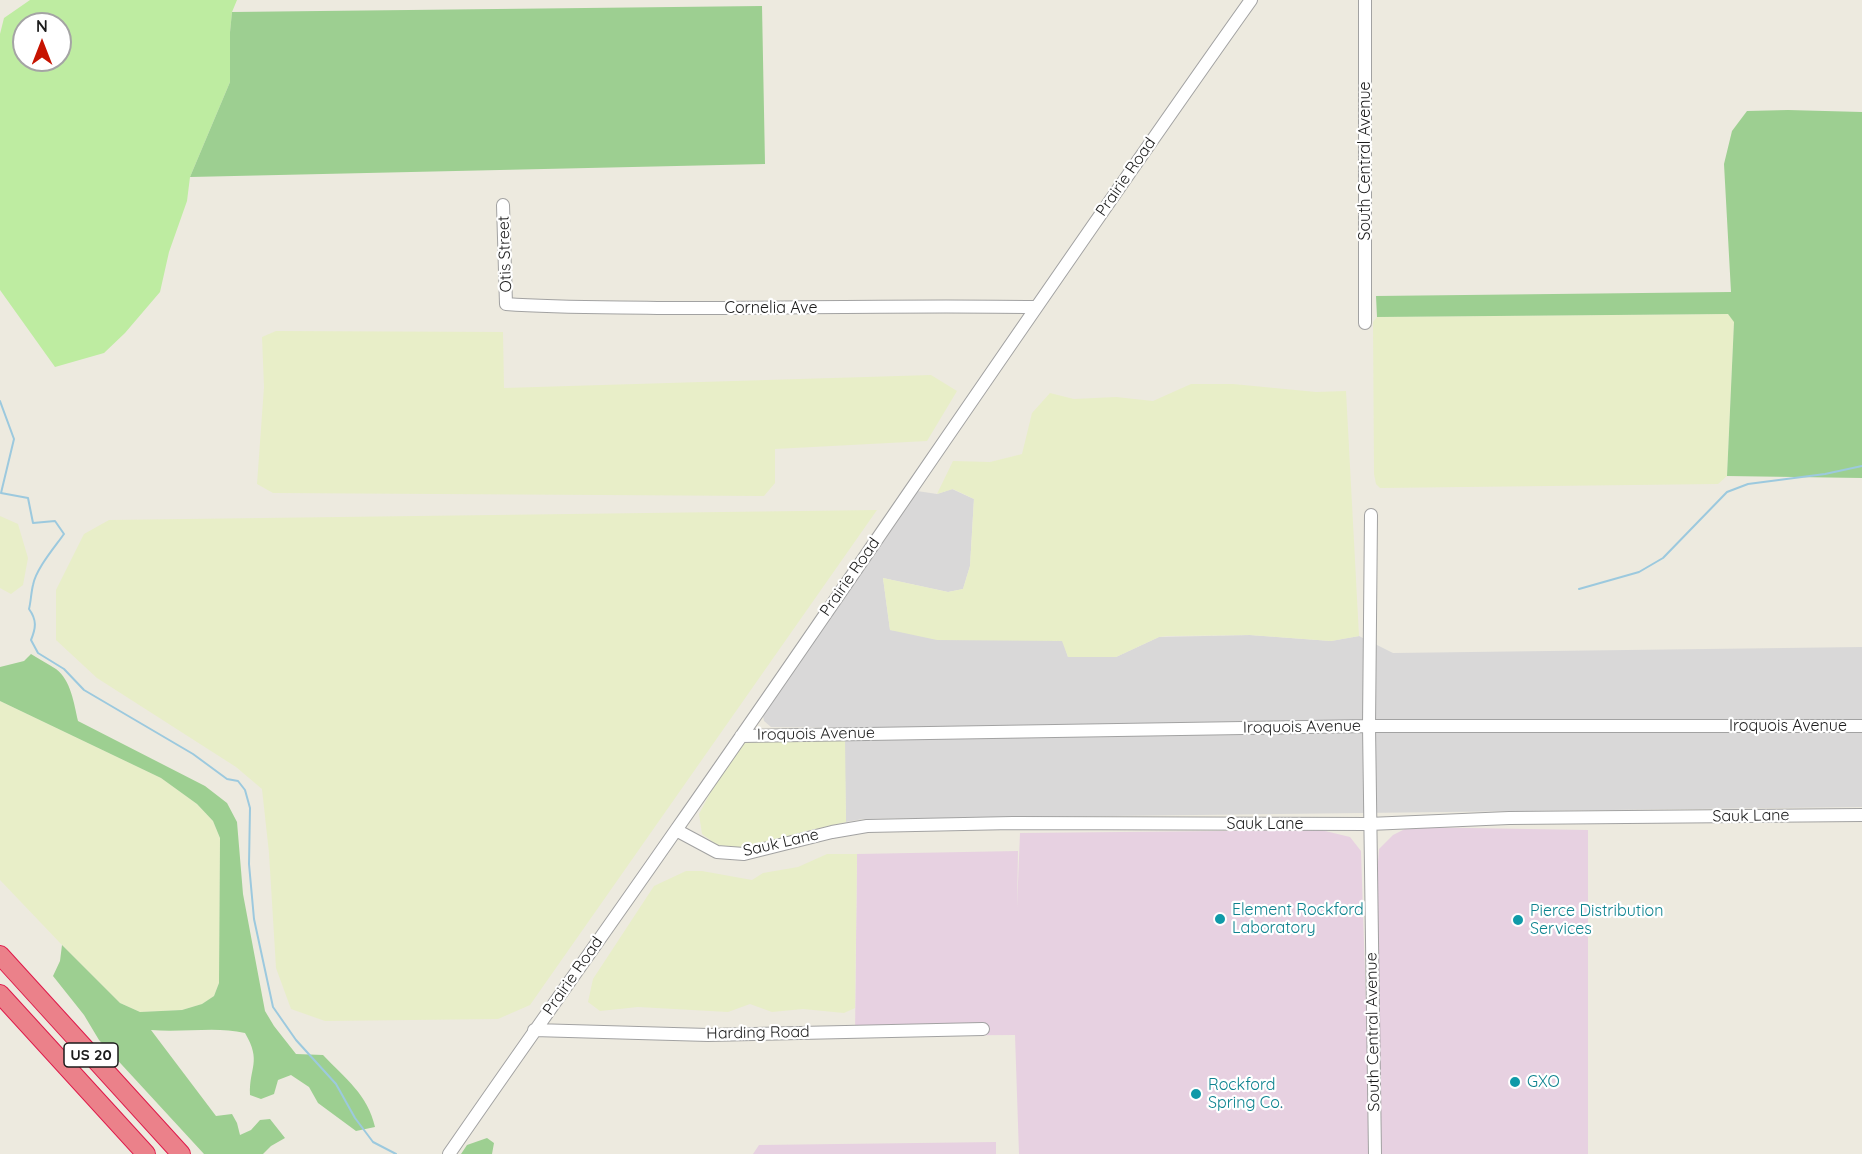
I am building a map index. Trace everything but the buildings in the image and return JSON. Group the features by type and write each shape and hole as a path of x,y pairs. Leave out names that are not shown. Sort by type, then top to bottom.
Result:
{"highway":[{"name":"US 20","path":"0,955 182,1154"},
{"name":"US 20","path":"0,994 146,1154"}],"street":[{"name":"Prairie Road","path":"449,1154 676,831 1036,307 1251,0"},
{"name":"South Central Avenue","path":"1365,0 1365,323"},
{"name":"Otis Street","path":"504,205 506,304"},
{"name":"Cornelia Ave","path":"506,304 547,307 679,308 1036,307"},
{"name":"South Central Avenue","path":"1371,515 1369,824 1375,1154"},
{"name":"Iroquois Avenue","path":"741,736 1369,726 1862,726"},
{"name":"Sauk Lane","path":"676,831 717,852 744,854 832,832 867,826 1013,823 1369,824 1509,818 1862,815"},
{"name":"Harding Road","path":"534,1030 708,1035 983,1029"}],"shaded area":[{"path":"952,489 974,499 970,566 963,589 948,592 883,578 890,630 1063,641 1068,657 1116,657 1159,637 1250,635 1331,641 1359,636 1393,653 1862,647 1862,807 863,819 846,822 844,728 771,727 764,721 763,716 917,491 937,494"},
{"path":"1409,827 1588,830 1588,1154 1381,1154 1377,875 1379,849 1393,835"},
{"path":"1321,830 1350,837 1361,851 1368,1065 1368,1154 1019,1154 1015,1035 855,1036 857,854 1018,851 1017,908 1020,833"},
{"path":"996,1142 996,1154 753,1154 759,1145"}],"green space":[{"path":"30,0 237,0 232,12 230,32 230,82 190,177 187,201 169,252 160,292 125,333 104,353 55,367 0,290 0,34 4,18 12,12 12,72 72,72 72,12 13,12"},
{"path":"762,6 765,164 190,177 230,82 232,12"},
{"path":"1747,111 1862,112 1862,478 1727,476 1734,322 1728,314 1377,317 1376,296 1731,292 1724,164 1732,131"},
{"path":"1728,314 1734,321 1727,476 1718,484 1380,488 1376,484 1374,474 1373,322 1377,317"},
{"path":"276,331 503,332 504,388 931,375 957,391 927,441 775,449 775,483 764,496 273,493 257,484 264,387 262,337"},
{"path":"1191,384 1233,384 1316,392 1346,391 1359,636 1331,641 1250,635 1167,636 1159,637 1116,657 1068,657 1062,641 937,640 890,630 883,578 948,592 963,589 970,566 974,499 953,489 937,494 953,461 990,462 1022,454 1032,413 1050,393 1074,399 1116,397 1153,401"},
{"path":"877,510 530,1005 498,1019 325,1021 291,1009 276,968 269,853 262,789 236,767 97,678 56,640 56,590 84,534 109,520"},
{"path":"0,516 18,524 28,558 23,585 11,594 0,588"},
{"path":"31,654 56,669 65,679 78,721 205,786 227,803 237,822 243,894 265,1011 296,1054 323,1055 347,1079 367,1105 375,1127 356,1131 318,1103 309,1087 291,1075 278,1080 274,1094 261,1099 250,1095 254,1058 245,1033 222,1030 151,1030 216,1116 232,1114 240,1135 251,1130 260,1120 270,1119 285,1138 263,1154 204,1154 99,1040 84,1015 53,976 60,961 62,945 120,1003 140,1012 182,1010 202,1004 214,996 219,983 220,838 213,821 197,804 161,778 0,701 0,667 24,661"},
{"path":"0,701 161,778 197,804 213,821 220,838 219,983 214,996 202,1004 182,1010 140,1012 120,1003 0,880"},
{"path":"845,738 846,822 806,831 757,847 717,845 702,834 699,814 718,778 746,741"},
{"path":"827,854 857,854 855,1008 844,1013 803,1009 772,1012 750,1004 728,1012 638,1007 600,1011 588,1002 593,979 654,886 686,871 702,871 752,880 763,873 798,867"},
{"path":"487,1138 494,1143 492,1154 461,1154 467,1145"}],"waterway":[{"path":"0,401 14,439 1,493 28,498 33,523 55,521 64,534 38,572 32,588 29,609 35,624 31,640 38,653 64,669 84,690 193,754 227,779 238,781 245,790 250,808 249,864 254,919 273,1007 296,1040 336,1084 355,1118 373,1142 396,1154"},
{"path":"1579,589 1639,572 1663,558 1727,492 1748,484 1825,474 1862,466"}],"place":[{"name":"Element Rockford Laboratory","path":"1220,919"},
{"name":"Pierce Distribution Services","path":"1518,920"},
{"name":"GXO","path":"1515,1082"},
{"name":"Rockford Spring Co.","path":"1196,1094"}]}
